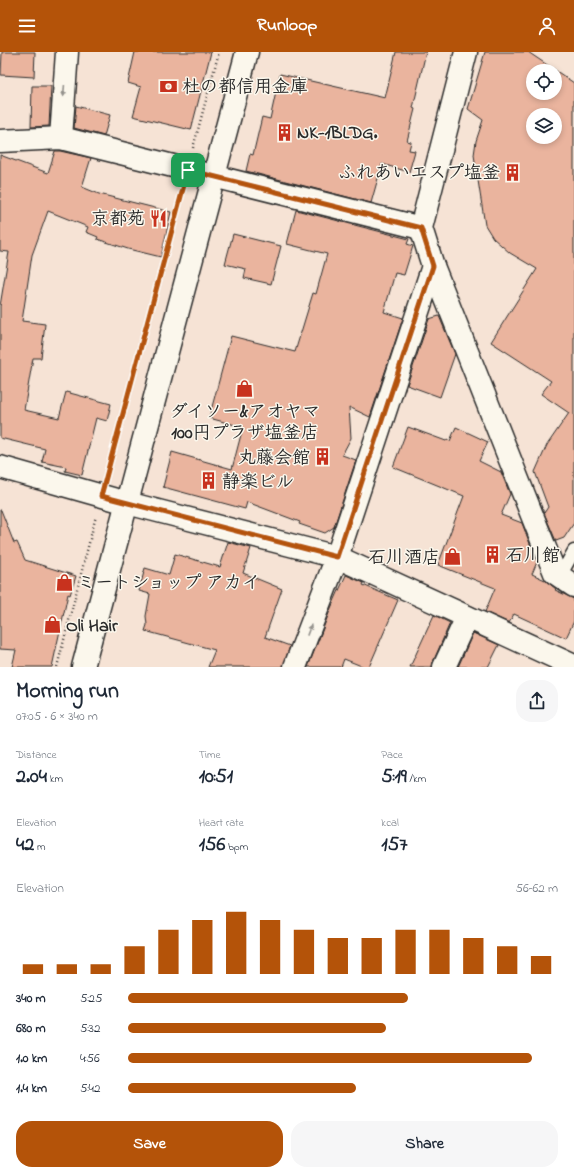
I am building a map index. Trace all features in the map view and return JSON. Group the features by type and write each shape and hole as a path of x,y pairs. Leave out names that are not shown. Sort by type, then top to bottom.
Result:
{"street":[{"path":"61,138 67,52"},
{"path":"83,667 247,52"},
{"path":"466,52 421,228 433,266 555,573 567,581"},
{"path":"0,141 61,138 421,228"},
{"path":"295,667 337,557 433,266"},
{"path":"0,467 127,503 337,557 574,666"},
{"path":"444,667 467,617"}],"lane":[{"path":"567,581 574,551"}],"path":[{"path":"57,667 219,52"}],"building":[{"path":"2,52 35,52 34,77 1,75"},
{"name":"杜の都信用金庫","path":"135,52 211,52 191,130 133,116 141,87 128,83"},
{"path":"396,52 426,52 407,141 411,142 409,150 415,151 409,172 382,164 371,203 246,171 250,154 253,155 262,117 270,119 280,74 385,98"},
{"name":"ふれあいエスプ塩釜","path":"485,52 528,52 546,64 526,64 526,100 562,100 562,75 574,83 574,523 564,538 556,541 544,513 548,507 535,472 547,445 569,413 541,394 551,381 491,342 537,269 510,253 493,238 485,225 474,155 476,141 483,120 468,109"},
{"path":"32,86 51,86 49,126 31,127"},
{"path":"76,106 110,115 104,136 74,128"},
{"path":"55,151 91,158 82,187 99,194 171,212 161,257 128,249 97,239 98,237 86,232 88,227 48,211 32,255 22,321 45,324 41,358 33,358 24,410 59,418 66,392 111,404 107,421 96,418 82,475 65,471 66,467 42,462 45,449 0,438 0,306 9,252 0,251 0,155 48,173"},
{"path":"296,210 409,239 407,244 413,246 404,275 395,273 384,312 403,318 370,417 349,407 351,438 342,455 356,460 334,527 325,533 299,524 300,522 247,502 245,509 163,487 172,452 232,469 243,427 209,418 231,336 295,352 313,293 316,294 327,254 287,244"},
{"path":"233,234 281,246 271,284 244,278 246,269 225,264"},
{"path":"439,316 455,354 440,397 407,385 429,319"},
{"path":"408,427 446,441 447,439 450,441 456,427 488,442 479,461 501,472 510,494 501,515 522,523 537,562 532,574 545,580 556,589 555,590 574,599 574,621 566,638 514,614 509,623 485,612 495,588 438,565 464,496 393,467"},
{"path":"0,510 14,543 17,542 25,560 76,576 70,595 68,594 52,667 12,667 16,650 0,649"},
{"path":"228,542 251,548 243,573 282,589 265,637 290,646 283,667 208,667 215,650 145,631 150,594 139,591 145,568 169,575 175,554 220,567"},
{"path":"346,575 364,583 363,585 398,600 369,667 364,667 344,659 341,667 308,667 331,608"},
{"path":"434,615 450,623 432,667 410,667"},
{"path":"473,633 499,645 488,667 458,667"}],"place":[{"name":"杜の都信用金庫","path":"169,86"},
{"name":"NK-1BLDG.","path":"284,132"},
{"name":"ふれあいエスプ塩釜","path":"513,172"},
{"name":"京都苑","path":"158,218"},
{"name":"ダイソー&アオヤマ 100円プラザ塩釜店","path":"245,389"},
{"name":"丸藤会館","path":"323,457"},
{"name":"静楽ビル","path":"209,481"},
{"name":"石川館","path":"493,555"},
{"name":"石川酒店","path":"453,557"},
{"name":"ミートショップ アカイ","path":"64,582"},
{"name":"Oli Hair","path":"53,625"}],"route":[{"path":"188,170 421,228 433,266 337,557 101,496 188,170"}]}
